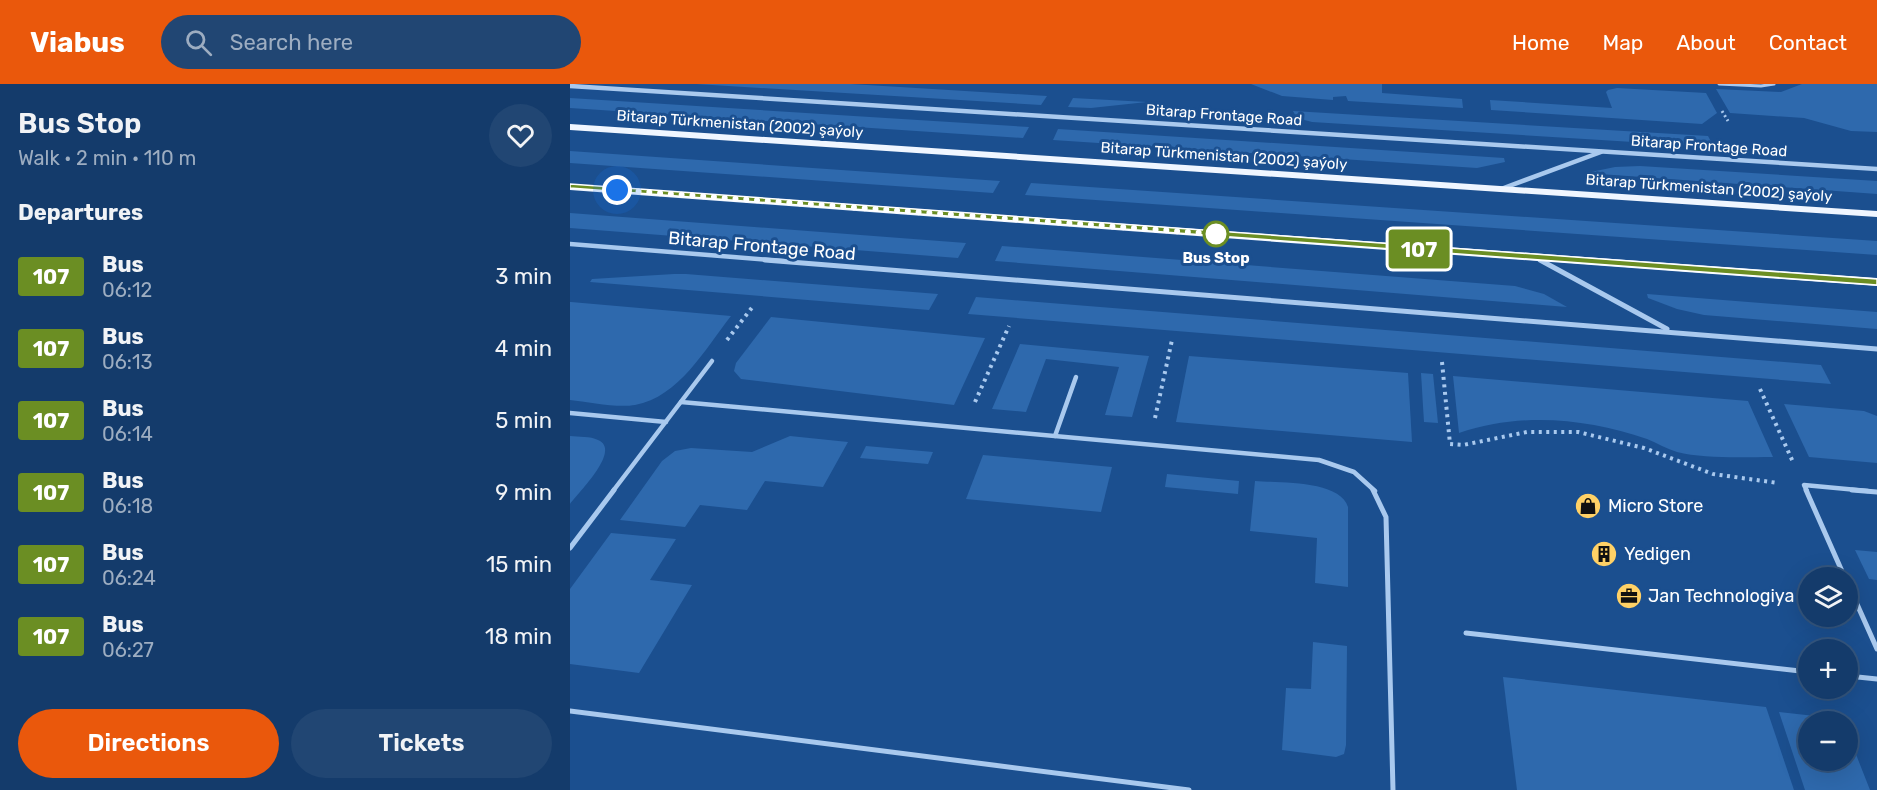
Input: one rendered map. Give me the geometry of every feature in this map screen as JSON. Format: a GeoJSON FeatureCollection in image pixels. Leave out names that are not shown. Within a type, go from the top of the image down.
{"type":"FeatureCollection","features":[{"type":"Feature","properties":{"kind":"main road","name":"Bitarap Türkmenistan (2002) şaýoly"},"geometry":{"type":"LineString","coordinates":[[570,127],[1877,214]]}},
{"type":"Feature","properties":{"kind":"main road"},"geometry":{"type":"LineString","coordinates":[[570,186],[1877,282]]}},
{"type":"Feature","properties":{"kind":"street","name":"Bitarap Frontage Road"},"geometry":{"type":"LineString","coordinates":[[570,86],[1877,169]]}},
{"type":"Feature","properties":{"kind":"street"},"geometry":{"type":"LineString","coordinates":[[1499,190],[1605,151]]}},
{"type":"Feature","properties":{"kind":"street","name":"Bitarap Frontage Road"},"geometry":{"type":"LineString","coordinates":[[570,244],[1877,349]]}},
{"type":"Feature","properties":{"kind":"street","name":"Bitarap Frontage Road"},"geometry":{"type":"LineString","coordinates":[[1536,257],[1670,331]]}},
{"type":"Feature","properties":{"kind":"lane"},"geometry":{"type":"LineString","coordinates":[[1719,84],[1761,86],[1774,84]]}},
{"type":"Feature","properties":{"kind":"lane"},"geometry":{"type":"LineString","coordinates":[[570,548],[712,361]]}},
{"type":"Feature","properties":{"kind":"lane"},"geometry":{"type":"LineString","coordinates":[[1055,436],[1076,377]]}},
{"type":"Feature","properties":{"kind":"lane"},"geometry":{"type":"LineString","coordinates":[[681,402],[1319,460],[1342,465],[1358,473],[1373,486],[1382,502],[1386,517],[1393,790]]}},
{"type":"Feature","properties":{"kind":"lane"},"geometry":{"type":"LineString","coordinates":[[570,413],[666,422]]}},
{"type":"Feature","properties":{"kind":"lane"},"geometry":{"type":"LineString","coordinates":[[1840,567],[1804,485],[1877,492]]}},
{"type":"Feature","properties":{"kind":"lane"},"geometry":{"type":"LineString","coordinates":[[1858,606],[1877,649]]}},
{"type":"Feature","properties":{"kind":"lane"},"geometry":{"type":"LineString","coordinates":[[1466,633],[1798,671]]}},
{"type":"Feature","properties":{"kind":"lane"},"geometry":{"type":"LineString","coordinates":[[1858,677],[1877,680]]}},
{"type":"Feature","properties":{"kind":"lane"},"geometry":{"type":"LineString","coordinates":[[570,711],[1189,790]]}},
{"type":"Feature","properties":{"kind":"path"},"geometry":{"type":"LineString","coordinates":[[712,361],[754,305]]}},
{"type":"Feature","properties":{"kind":"path"},"geometry":{"type":"LineString","coordinates":[[964,428],[1009,326]]}},
{"type":"Feature","properties":{"kind":"path"},"geometry":{"type":"LineString","coordinates":[[1149,444],[1172,340]]}},
{"type":"Feature","properties":{"kind":"path"},"geometry":{"type":"LineString","coordinates":[[1442,362],[1450,444],[1463,445],[1527,432],[1578,432],[1644,448],[1713,474],[1747,480],[1804,485],[1760,389]]}},
{"type":"Feature","properties":{"kind":"shaded area"},"geometry":{"type":"Polygon","coordinates":[[[696,84],[851,84],[1047,96],[1041,105],[696,84]]]}},
{"type":"Feature","properties":{"kind":"shaded area"},"geometry":{"type":"Polygon","coordinates":[[[1251,84],[1382,84],[1382,93],[1462,99],[1463,108],[1348,101],[1346,96],[1333,97],[1333,100],[1282,96],[1251,84]]]}},
{"type":"Feature","properties":{"kind":"shaded area"},"geometry":{"type":"Polygon","coordinates":[[[1802,84],[1877,84],[1877,132],[1851,131],[1804,118],[1730,113],[1716,89],[1781,92],[1802,84]]]}},
{"type":"Feature","properties":{"kind":"shaded area"},"geometry":{"type":"Polygon","coordinates":[[[1617,88],[1706,93],[1717,113],[1702,124],[1491,110],[1490,100],[1612,108],[1606,92],[1617,88]]]}},
{"type":"Feature","properties":{"kind":"shaded area"},"geometry":{"type":"Polygon","coordinates":[[[570,98],[1029,127],[1023,138],[570,108],[570,98]]]}},
{"type":"Feature","properties":{"kind":"shaded area"},"geometry":{"type":"Polygon","coordinates":[[[1073,98],[1147,102],[1091,108],[1068,107],[1073,98]]]}},
{"type":"Feature","properties":{"kind":"shaded area"},"geometry":{"type":"Polygon","coordinates":[[[1293,111],[1708,136],[1714,147],[1312,122],[1297,118],[1293,111]]]}},
{"type":"Feature","properties":{"kind":"shaded area"},"geometry":{"type":"Polygon","coordinates":[[[1058,129],[1504,158],[1505,162],[1477,168],[1053,140],[1058,129]]]}},
{"type":"Feature","properties":{"kind":"shaded area"},"geometry":{"type":"Polygon","coordinates":[[[570,151],[1000,181],[993,193],[570,163],[570,151]]]}},
{"type":"Feature","properties":{"kind":"shaded area"},"geometry":{"type":"Polygon","coordinates":[[[1640,166],[1877,181],[1877,194],[1586,173],[1615,167],[1640,166]]]}},
{"type":"Feature","properties":{"kind":"shaded area"},"geometry":{"type":"Polygon","coordinates":[[[1031,183],[1877,241],[1877,255],[1025,195],[1031,183]]]}},
{"type":"Feature","properties":{"kind":"shaded area"},"geometry":{"type":"Polygon","coordinates":[[[570,213],[966,243],[958,258],[570,228],[570,213]]]}},
{"type":"Feature","properties":{"kind":"shaded area"},"geometry":{"type":"Polygon","coordinates":[[[1002,246],[1515,286],[1544,294],[1567,307],[995,261],[1002,246]]]}},
{"type":"Feature","properties":{"kind":"shaded area"},"geometry":{"type":"Polygon","coordinates":[[[674,274],[938,294],[929,310],[590,282],[592,279],[674,274]]]}},
{"type":"Feature","properties":{"kind":"shaded area"},"geometry":{"type":"Polygon","coordinates":[[[1647,294],[1877,312],[1877,329],[1704,315],[1677,309],[1648,298],[1647,294]]]}},
{"type":"Feature","properties":{"kind":"shaded area"},"geometry":{"type":"Polygon","coordinates":[[[976,297],[1821,365],[1831,384],[968,314],[976,297]]]}},
{"type":"Feature","properties":{"kind":"shaded area"},"geometry":{"type":"Polygon","coordinates":[[[570,302],[731,316],[690,370],[665,392],[635,405],[611,405],[570,400],[570,302]]]}},
{"type":"Feature","properties":{"kind":"shaded area"},"geometry":{"type":"Polygon","coordinates":[[[771,317],[985,338],[954,405],[741,379],[734,371],[736,363],[771,317]]]}},
{"type":"Feature","properties":{"kind":"shaded area"},"geometry":{"type":"Polygon","coordinates":[[[1020,344],[1149,356],[1132,417],[1105,415],[1119,367],[1046,359],[1026,412],[992,409],[1020,344]]]}},
{"type":"Feature","properties":{"kind":"shaded area"},"geometry":{"type":"Polygon","coordinates":[[[1189,356],[1408,373],[1412,442],[1176,422],[1189,356]]]}},
{"type":"Feature","properties":{"kind":"shaded area"},"geometry":{"type":"Polygon","coordinates":[[[1421,373],[1433,374],[1438,423],[1424,422],[1421,373]]]}},
{"type":"Feature","properties":{"kind":"shaded area"},"geometry":{"type":"Polygon","coordinates":[[[1453,376],[1748,401],[1773,457],[1699,456],[1673,451],[1647,439],[1601,426],[1553,420],[1506,422],[1459,433],[1453,376]]]}},
{"type":"Feature","properties":{"kind":"shaded area"},"geometry":{"type":"Polygon","coordinates":[[[1784,404],[1864,411],[1877,416],[1877,463],[1809,457],[1784,404]]]}},
{"type":"Feature","properties":{"kind":"shaded area"},"geometry":{"type":"Polygon","coordinates":[[[570,436],[598,440],[604,445],[605,453],[596,471],[570,504],[570,436]]]}},
{"type":"Feature","properties":{"kind":"shaded area"},"geometry":{"type":"Polygon","coordinates":[[[790,436],[848,442],[823,487],[765,481],[747,510],[700,505],[685,527],[620,520],[662,461],[675,451],[691,448],[752,452],[790,436]]]}},
{"type":"Feature","properties":{"kind":"shaded area"},"geometry":{"type":"Polygon","coordinates":[[[866,446],[933,452],[928,464],[860,458],[866,446]]]}},
{"type":"Feature","properties":{"kind":"shaded area"},"geometry":{"type":"Polygon","coordinates":[[[983,455],[1112,467],[1101,512],[966,499],[983,455]]]}},
{"type":"Feature","properties":{"kind":"shaded area"},"geometry":{"type":"Polygon","coordinates":[[[1167,474],[1239,481],[1238,494],[1165,487],[1167,474]]]}},
{"type":"Feature","properties":{"kind":"shaded area"},"geometry":{"type":"Polygon","coordinates":[[[1255,481],[1321,487],[1343,498],[1348,507],[1348,587],[1315,583],[1317,538],[1250,531],[1255,481]]]}},
{"type":"Feature","properties":{"kind":"shaded area"},"geometry":{"type":"Polygon","coordinates":[[[611,533],[676,539],[650,580],[692,585],[639,673],[570,664],[570,589],[611,533]]]}},
{"type":"Feature","properties":{"kind":"shaded area"},"geometry":{"type":"Polygon","coordinates":[[[1855,550],[1877,552],[1877,580],[1869,579],[1855,550]]]}},
{"type":"Feature","properties":{"kind":"shaded area"},"geometry":{"type":"Polygon","coordinates":[[[1313,642],[1347,646],[1346,745],[1344,754],[1336,757],[1282,750],[1286,688],[1311,689],[1313,642]]]}},
{"type":"Feature","properties":{"kind":"shaded area"},"geometry":{"type":"Polygon","coordinates":[[[1503,677],[1766,707],[1794,790],[1517,790],[1503,677]]]}},
{"type":"Feature","properties":{"kind":"shaded area"},"geometry":{"type":"Polygon","coordinates":[[[1779,712],[1798,714],[1798,769],[1779,712]]]}},
{"type":"Feature","properties":{"kind":"shaded area"},"geometry":{"type":"Polygon","coordinates":[[[1858,759],[1870,790],[1805,790],[1799,771],[1858,771],[1858,759]]]}},
{"type":"Feature","properties":{"kind":"bus line","name":"107"},"geometry":{"type":"LineString","coordinates":[[570,186],[1877,282]]}},
{"type":"Feature","properties":{"kind":"place","name":"Bus Stop"},"geometry":{"type":"Point","coordinates":[1216,234]}},
{"type":"Feature","properties":{"kind":"place","name":"Micro Store"},"geometry":{"type":"Point","coordinates":[1588,506]}},
{"type":"Feature","properties":{"kind":"place","name":"Yedigen"},"geometry":{"type":"Point","coordinates":[1604,554]}},
{"type":"Feature","properties":{"kind":"place","name":"Jan Technologiya"},"geometry":{"type":"Point","coordinates":[1629,596]}},
{"type":"Feature","properties":{"kind":"route"},"geometry":{"type":"LineString","coordinates":[[617,190],[1216,234]]}}]}
